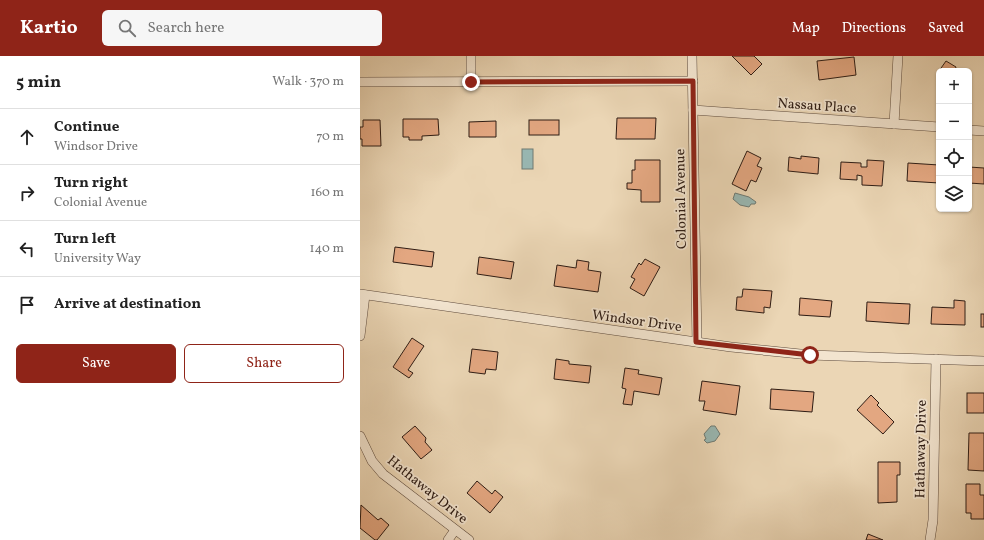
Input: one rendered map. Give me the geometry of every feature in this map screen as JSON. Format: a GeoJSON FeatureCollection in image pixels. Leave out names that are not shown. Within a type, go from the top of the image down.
{"type":"FeatureCollection","features":[{"type":"Feature","properties":{"kind":"street"},"geometry":{"type":"LineString","coordinates":[[471,56],[471,82]]}},
{"type":"Feature","properties":{"kind":"street","name":"Colonial Avenue"},"geometry":{"type":"LineString","coordinates":[[692,56],[696,342]]}},
{"type":"Feature","properties":{"kind":"street"},"geometry":{"type":"LineString","coordinates":[[894,124],[898,56]]}},
{"type":"Feature","properties":{"kind":"street"},"geometry":{"type":"LineString","coordinates":[[360,82],[693,81]]}},
{"type":"Feature","properties":{"kind":"street","name":"Nassau Place"},"geometry":{"type":"LineString","coordinates":[[693,110],[936,128]]}},
{"type":"Feature","properties":{"kind":"street"},"geometry":{"type":"LineString","coordinates":[[972,130],[984,131]]}},
{"type":"Feature","properties":{"kind":"street"},"geometry":{"type":"LineString","coordinates":[[360,336],[363,294]]}},
{"type":"Feature","properties":{"kind":"street","name":"Windsor Drive"},"geometry":{"type":"LineString","coordinates":[[363,294],[696,342],[810,355],[984,361]]}},
{"type":"Feature","properties":{"kind":"street","name":"Hathaway Drive"},"geometry":{"type":"LineString","coordinates":[[930,540],[933,520],[936,359]]}},
{"type":"Feature","properties":{"kind":"street","name":"Hathaway Drive"},"geometry":{"type":"LineString","coordinates":[[360,436],[372,461],[383,474],[469,540]]}},
{"type":"Feature","properties":{"kind":"street"},"geometry":{"type":"LineString","coordinates":[[448,540],[455,530]]}},
{"type":"Feature","properties":{"kind":"water"},"geometry":{"type":"Polygon","coordinates":[[[522,149],[533,149],[533,169],[522,169],[522,149]]]}},
{"type":"Feature","properties":{"kind":"water"},"geometry":{"type":"Polygon","coordinates":[[[735,193],[749,197],[756,202],[755,204],[751,204],[749,207],[740,205],[733,199],[735,193]]]}},
{"type":"Feature","properties":{"kind":"water"},"geometry":{"type":"Polygon","coordinates":[[[711,426],[715,426],[720,434],[715,441],[707,443],[704,440],[706,439],[704,434],[711,426]]]}},
{"type":"Feature","properties":{"kind":"building"},"geometry":{"type":"Polygon","coordinates":[[[732,56],[754,56],[762,64],[751,75],[732,56]]]}},
{"type":"Feature","properties":{"kind":"building"},"geometry":{"type":"Polygon","coordinates":[[[854,57],[856,75],[819,80],[817,61],[854,57]]]}},
{"type":"Feature","properties":{"kind":"building"},"geometry":{"type":"Polygon","coordinates":[[[946,61],[956,67],[956,68],[941,68],[946,61]]]}},
{"type":"Feature","properties":{"kind":"building"},"geometry":{"type":"Polygon","coordinates":[[[617,118],[656,118],[655,139],[616,139],[617,118]]]}},
{"type":"Feature","properties":{"kind":"building"},"geometry":{"type":"Polygon","coordinates":[[[403,119],[438,119],[439,135],[422,136],[422,140],[409,140],[409,137],[403,137],[403,119]]]}},
{"type":"Feature","properties":{"kind":"building"},"geometry":{"type":"Polygon","coordinates":[[[363,120],[380,120],[381,146],[362,146],[362,139],[360,139],[360,127],[363,127],[363,120]]]}},
{"type":"Feature","properties":{"kind":"building"},"geometry":{"type":"Polygon","coordinates":[[[529,120],[559,120],[559,135],[529,135],[529,120]]]}},
{"type":"Feature","properties":{"kind":"building"},"geometry":{"type":"Polygon","coordinates":[[[496,121],[496,137],[469,137],[469,122],[496,121]]]}},
{"type":"Feature","properties":{"kind":"building"},"geometry":{"type":"Polygon","coordinates":[[[747,151],[761,158],[757,166],[762,168],[756,182],[751,180],[746,191],[732,184],[747,151]]]}},
{"type":"Feature","properties":{"kind":"building"},"geometry":{"type":"Polygon","coordinates":[[[801,156],[819,158],[818,174],[788,171],[789,157],[801,159],[801,156]]]}},
{"type":"Feature","properties":{"kind":"building"},"geometry":{"type":"Polygon","coordinates":[[[635,160],[660,160],[660,202],[641,202],[641,190],[627,189],[627,183],[632,183],[632,170],[635,170],[635,160]]]}},
{"type":"Feature","properties":{"kind":"building"},"geometry":{"type":"Polygon","coordinates":[[[867,160],[884,161],[882,186],[862,185],[862,176],[857,175],[857,180],[840,179],[841,162],[861,163],[861,167],[867,167],[867,160]]]}},
{"type":"Feature","properties":{"kind":"building"},"geometry":{"type":"Polygon","coordinates":[[[908,163],[936,165],[936,183],[907,181],[908,163]]]}},
{"type":"Feature","properties":{"kind":"building"},"geometry":{"type":"Polygon","coordinates":[[[972,167],[984,168],[984,184],[972,183],[972,167]]]}},
{"type":"Feature","properties":{"kind":"building"},"geometry":{"type":"Polygon","coordinates":[[[395,247],[434,252],[432,267],[393,262],[395,247]]]}},
{"type":"Feature","properties":{"kind":"building"},"geometry":{"type":"Polygon","coordinates":[[[479,257],[514,262],[511,279],[477,274],[479,257]]]}},
{"type":"Feature","properties":{"kind":"building"},"geometry":{"type":"Polygon","coordinates":[[[645,259],[660,267],[644,296],[630,288],[635,279],[631,277],[639,263],[641,265],[645,259]]]}},
{"type":"Feature","properties":{"kind":"building"},"geometry":{"type":"Polygon","coordinates":[[[577,260],[589,262],[588,270],[601,272],[598,292],[554,286],[557,265],[576,268],[577,260]]]}},
{"type":"Feature","properties":{"kind":"building"},"geometry":{"type":"Polygon","coordinates":[[[743,289],[772,291],[770,308],[764,307],[764,313],[736,310],[737,297],[742,297],[743,289]]]}},
{"type":"Feature","properties":{"kind":"building"},"geometry":{"type":"Polygon","coordinates":[[[800,298],[832,301],[830,317],[799,315],[800,298]]]}},
{"type":"Feature","properties":{"kind":"building"},"geometry":{"type":"Polygon","coordinates":[[[954,300],[965,301],[965,325],[931,324],[932,307],[954,308],[954,300]]]}},
{"type":"Feature","properties":{"kind":"building"},"geometry":{"type":"Polygon","coordinates":[[[867,302],[910,304],[909,324],[866,321],[867,302]]]}},
{"type":"Feature","properties":{"kind":"building"},"geometry":{"type":"Polygon","coordinates":[[[981,314],[984,314],[984,327],[981,327],[981,314]]]}},
{"type":"Feature","properties":{"kind":"building"},"geometry":{"type":"Polygon","coordinates":[[[412,338],[424,346],[408,370],[413,373],[409,378],[393,367],[412,338]]]}},
{"type":"Feature","properties":{"kind":"building"},"geometry":{"type":"Polygon","coordinates":[[[472,349],[498,352],[496,370],[486,369],[485,374],[469,372],[472,349]]]}},
{"type":"Feature","properties":{"kind":"building"},"geometry":{"type":"Polygon","coordinates":[[[556,359],[569,361],[569,364],[591,366],[589,383],[554,379],[556,359]]]}},
{"type":"Feature","properties":{"kind":"building"},"geometry":{"type":"Polygon","coordinates":[[[625,368],[639,370],[638,374],[662,378],[659,395],[634,391],[632,405],[623,404],[626,389],[622,388],[625,368]]]}},
{"type":"Feature","properties":{"kind":"building"},"geometry":{"type":"Polygon","coordinates":[[[702,381],[740,386],[736,415],[703,410],[705,401],[699,401],[702,381]]]}},
{"type":"Feature","properties":{"kind":"building"},"geometry":{"type":"Polygon","coordinates":[[[771,389],[814,392],[812,412],[770,409],[771,389]]]}},
{"type":"Feature","properties":{"kind":"building"},"geometry":{"type":"Polygon","coordinates":[[[967,393],[984,393],[984,413],[967,413],[967,393]]]}},
{"type":"Feature","properties":{"kind":"building"},"geometry":{"type":"Polygon","coordinates":[[[871,395],[879,403],[877,405],[894,422],[883,434],[857,410],[871,395]]]}},
{"type":"Feature","properties":{"kind":"building"},"geometry":{"type":"Polygon","coordinates":[[[415,426],[426,438],[425,442],[432,450],[421,459],[402,437],[415,426]]]}},
{"type":"Feature","properties":{"kind":"building"},"geometry":{"type":"Polygon","coordinates":[[[969,433],[984,433],[984,471],[968,470],[969,433]]]}},
{"type":"Feature","properties":{"kind":"building"},"geometry":{"type":"Polygon","coordinates":[[[878,462],[900,462],[900,475],[897,475],[897,502],[878,503],[878,462]]]}},
{"type":"Feature","properties":{"kind":"building"},"geometry":{"type":"Polygon","coordinates":[[[477,481],[492,494],[495,490],[503,497],[490,513],[467,493],[477,481]]]}},
{"type":"Feature","properties":{"kind":"building"},"geometry":{"type":"Polygon","coordinates":[[[966,484],[980,484],[980,495],[984,495],[984,519],[971,519],[971,513],[966,513],[966,484]]]}},
{"type":"Feature","properties":{"kind":"building"},"geometry":{"type":"Polygon","coordinates":[[[361,505],[378,520],[381,518],[389,525],[377,540],[360,528],[361,505]]]}},
{"type":"Feature","properties":{"kind":"building"},"geometry":{"type":"Polygon","coordinates":[[[868,534],[883,540],[866,540],[868,534]]]}},
{"type":"Feature","properties":{"kind":"route"},"geometry":{"type":"LineString","coordinates":[[471,82],[693,81],[696,342],[810,355]]}}]}
